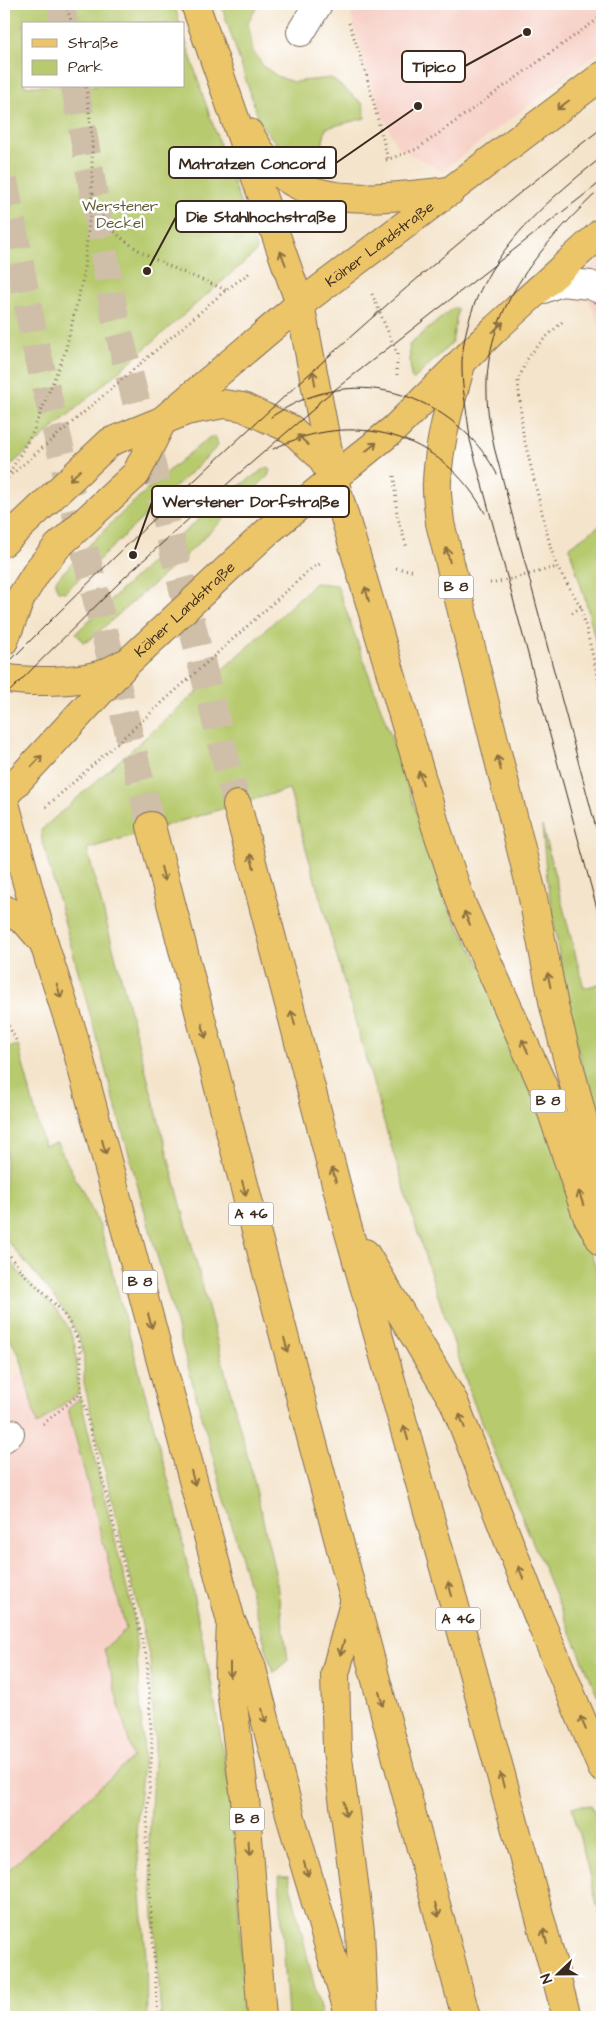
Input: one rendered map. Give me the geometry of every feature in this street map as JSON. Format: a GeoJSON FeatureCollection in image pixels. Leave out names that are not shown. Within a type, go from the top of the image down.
{"type":"FeatureCollection","features":[{"type":"Feature","properties":{"kind":"main road"},"geometry":{"type":"LineString","coordinates":[[195,4],[300,304],[333,477]]}},
{"type":"Feature","properties":{"kind":"main road","name":"Kölner Landstraße"},"geometry":{"type":"LineString","coordinates":[[4,641],[21,597],[38,570],[57,547],[136,474],[163,420],[300,304],[602,76]]}},
{"type":"Feature","properties":{"kind":"main road"},"geometry":{"type":"LineString","coordinates":[[229,103],[263,156],[278,173],[292,182],[316,192],[369,199],[451,191]]}},
{"type":"Feature","properties":{"kind":"main road","name":"Kölner Landstraße"},"geometry":{"type":"LineString","coordinates":[[4,796],[127,663],[268,532],[395,428],[462,361],[602,232]]}},
{"type":"Feature","properties":{"kind":"main road","name":"B 8"},"geometry":{"type":"LineString","coordinates":[[462,361],[446,415],[439,459],[437,483],[440,523],[532,893],[554,1006],[602,1194]]}},
{"type":"Feature","properties":{"kind":"main road","name":"Kölner Landstraße"},"geometry":{"type":"LineString","coordinates":[[4,542],[110,442],[186,411],[210,406],[224,404],[243,408],[291,429],[320,456],[333,477]]}},
{"type":"Feature","properties":{"kind":"main road","name":"B 8"},"geometry":{"type":"LineString","coordinates":[[333,477],[430,806],[462,905],[543,1086],[588,1216],[602,1242]]}},
{"type":"Feature","properties":{"kind":"main road","name":"Kölner Landstraße"},"geometry":{"type":"LineString","coordinates":[[4,678],[18,681],[79,678],[100,675],[127,663]]}},
{"type":"Feature","properties":{"kind":"main road","name":"B 8"},"geometry":{"type":"LineString","coordinates":[[4,800],[44,944],[72,1031],[231,1621],[229,1674],[245,1799],[262,2017]]}},
{"type":"Feature","properties":{"kind":"main road","name":"A 46"},"geometry":{"type":"LineString","coordinates":[[237,805],[346,1222],[454,1603],[567,2017]]}},
{"type":"Feature","properties":{"kind":"main road","name":"A 46"},"geometry":{"type":"LineString","coordinates":[[151,826],[254,1228],[466,2017]]}},
{"type":"Feature","properties":{"kind":"main road"},"geometry":{"type":"LineString","coordinates":[[4,909],[26,922],[44,944]]}},
{"type":"Feature","properties":{"kind":"main road","name":"A 46"},"geometry":{"type":"LineString","coordinates":[[346,1222],[454,1402],[538,1616],[602,1768]]}},
{"type":"Feature","properties":{"kind":"main road"},"geometry":{"type":"LineString","coordinates":[[355,1601],[335,1674],[337,1750],[360,1931],[364,2017]]}},
{"type":"Feature","properties":{"kind":"main road"},"geometry":{"type":"LineString","coordinates":[[231,1621],[251,1664],[292,1822],[350,2017]]}},
{"type":"Feature","properties":{"kind":"street"},"geometry":{"type":"LineString","coordinates":[[301,32],[318,4]]}},
{"type":"Feature","properties":{"kind":"street"},"geometry":{"type":"LineString","coordinates":[[538,291],[561,282],[590,285],[602,290]]}},
{"type":"Feature","properties":{"kind":"path"},"geometry":{"type":"LineString","coordinates":[[66,4],[71,22]]}},
{"type":"Feature","properties":{"kind":"path"},"geometry":{"type":"LineString","coordinates":[[349,23],[365,70],[388,159],[417,149],[602,16]]}},
{"type":"Feature","properties":{"kind":"path"},"geometry":{"type":"LineString","coordinates":[[4,481],[32,434],[65,352],[83,278],[92,193],[92,136],[86,88]]}},
{"type":"Feature","properties":{"kind":"path"},"geometry":{"type":"LineString","coordinates":[[92,193],[102,217],[125,241],[154,258],[226,290]]}},
{"type":"Feature","properties":{"kind":"path"},"geometry":{"type":"LineString","coordinates":[[4,481],[226,290],[254,269]]}},
{"type":"Feature","properties":{"kind":"path"},"geometry":{"type":"LineString","coordinates":[[602,290],[557,326],[538,345],[526,361],[518,381],[523,434],[544,522],[557,567],[581,607],[602,694]]}},
{"type":"Feature","properties":{"kind":"path"},"geometry":{"type":"LineString","coordinates":[[376,304],[398,353],[397,379]]}},
{"type":"Feature","properties":{"kind":"path"},"geometry":{"type":"LineString","coordinates":[[394,473],[397,515],[408,552]]}},
{"type":"Feature","properties":{"kind":"path"},"geometry":{"type":"LineString","coordinates":[[398,568],[413,571],[411,561]]}},
{"type":"Feature","properties":{"kind":"path"},"geometry":{"type":"LineString","coordinates":[[44,808],[312,568],[325,562]]}},
{"type":"Feature","properties":{"kind":"path"},"geometry":{"type":"LineString","coordinates":[[495,583],[557,567]]}},
{"type":"Feature","properties":{"kind":"path"},"geometry":{"type":"LineString","coordinates":[[572,613],[581,607]]}},
{"type":"Feature","properties":{"kind":"path"},"geometry":{"type":"LineString","coordinates":[[4,1017],[16,1040]]}},
{"type":"Feature","properties":{"kind":"path"},"geometry":{"type":"LineString","coordinates":[[4,1248],[22,1272],[60,1309],[78,1340],[81,1353],[81,1393],[147,1659],[152,1748],[146,1841],[158,2017]]}},
{"type":"Feature","properties":{"kind":"shaded area"},"geometry":{"type":"Polygon","coordinates":[[[348,4],[602,4],[602,49],[442,171],[397,147],[376,100],[348,4]]]}},
{"type":"Feature","properties":{"kind":"shaded area"},"geometry":{"type":"Polygon","coordinates":[[[602,257],[602,330],[579,277],[602,257]]]}},
{"type":"Feature","properties":{"kind":"shaded area"},"geometry":{"type":"Polygon","coordinates":[[[45,1353],[80,1397],[134,1618],[144,1755],[136,1831],[146,1957],[4,2017],[4,1388],[45,1353]]]}},
{"type":"Feature","properties":{"kind":"green space","name":"Werstener Deckel"},"geometry":{"type":"Polygon","coordinates":[[[4,4],[174,4],[179,22],[22,22],[22,88],[185,88],[185,38],[257,251],[4,471],[4,4]]]}},
{"type":"Feature","properties":{"kind":"green space"},"geometry":{"type":"Polygon","coordinates":[[[221,4],[259,4],[248,22],[253,51],[263,66],[277,76],[293,82],[331,78],[363,104],[365,118],[326,128],[316,173],[276,143],[260,123],[221,4]]]}},
{"type":"Feature","properties":{"kind":"green space"},"geometry":{"type":"Polygon","coordinates":[[[453,308],[458,309],[452,343],[413,380],[411,377],[409,345],[453,308]]]}},
{"type":"Feature","properties":{"kind":"green space"},"geometry":{"type":"Polygon","coordinates":[[[210,437],[216,438],[218,445],[214,450],[65,592],[58,591],[56,580],[93,542],[150,487],[210,437]]]}},
{"type":"Feature","properties":{"kind":"green space"},"geometry":{"type":"Polygon","coordinates":[[[268,467],[270,470],[268,476],[182,559],[88,641],[83,642],[76,633],[102,608],[183,533],[245,482],[268,467]]]}},
{"type":"Feature","properties":{"kind":"green space"},"geometry":{"type":"Polygon","coordinates":[[[602,524],[602,668],[586,602],[569,547],[602,524]]]}},
{"type":"Feature","properties":{"kind":"green space"},"geometry":{"type":"Polygon","coordinates":[[[315,583],[337,585],[450,911],[497,993],[581,1217],[602,1290],[602,1706],[473,1401],[428,1266],[386,1129],[289,789],[87,849],[254,1481],[276,1577],[288,1660],[273,1673],[42,841],[41,830],[242,652],[315,583]]]}},
{"type":"Feature","properties":{"kind":"green space"},"geometry":{"type":"Polygon","coordinates":[[[542,826],[584,988],[602,983],[602,1155],[566,998],[547,880],[542,826]]]}},
{"type":"Feature","properties":{"kind":"green space"},"geometry":{"type":"Polygon","coordinates":[[[18,1045],[44,1146],[57,1143],[100,1226],[175,1505],[211,1681],[233,1810],[245,2017],[161,2017],[149,1840],[155,1747],[150,1659],[84,1383],[84,1358],[81,1344],[76,1331],[58,1303],[4,1237],[9,1048],[18,1045]]]}},
{"type":"Feature","properties":{"kind":"green space"},"geometry":{"type":"Polygon","coordinates":[[[4,1252],[20,1274],[58,1311],[69,1328],[75,1346],[79,1392],[37,1425],[20,1356],[4,1330],[4,1252]]]}},
{"type":"Feature","properties":{"kind":"green space"},"geometry":{"type":"Polygon","coordinates":[[[80,1397],[134,1618],[144,1755],[136,1831],[146,1957],[147,2017],[4,2017],[4,1874],[133,1757],[104,1649],[126,1629],[68,1409],[80,1397]]]}},
{"type":"Feature","properties":{"kind":"green space"},"geometry":{"type":"Polygon","coordinates":[[[591,1805],[602,1833],[602,1924],[572,1807],[591,1805]]]}},
{"type":"Feature","properties":{"kind":"green space"},"geometry":{"type":"Polygon","coordinates":[[[279,1876],[288,1876],[322,2017],[288,2017],[279,1876]]]}},
{"type":"Feature","properties":{"kind":"tunnel"},"geometry":{"type":"LineString","coordinates":[[61,4],[64,22]]}},
{"type":"Feature","properties":{"kind":"tunnel"},"geometry":{"type":"LineString","coordinates":[[75,88],[115,317],[237,805]]}},
{"type":"Feature","properties":{"kind":"tunnel"},"geometry":{"type":"LineString","coordinates":[[4,180],[35,343],[151,826]]}},
{"type":"Feature","properties":{"kind":"tram line"},"geometry":{"type":"LineString","coordinates":[[4,667],[147,526],[294,387],[446,254],[602,128]]}},
{"type":"Feature","properties":{"kind":"tram line"},"geometry":{"type":"LineString","coordinates":[[602,157],[553,198],[530,221],[509,244],[491,270],[477,298],[467,328],[462,361],[470,440],[602,927]]}},
{"type":"Feature","properties":{"kind":"tram line"},"geometry":{"type":"LineString","coordinates":[[4,697],[126,576],[235,477],[316,407],[319,402],[602,181]]}},
{"type":"Feature","properties":{"kind":"tram line"},"geometry":{"type":"LineString","coordinates":[[594,195],[553,237],[518,284],[505,309],[495,335],[488,364],[487,394],[488,414],[494,447],[602,850]]}},
{"type":"Feature","properties":{"kind":"tram line"},"geometry":{"type":"LineString","coordinates":[[271,417],[304,399],[343,389],[369,389],[396,393],[420,402],[444,415],[464,431],[482,451],[497,474]]}},
{"type":"Feature","properties":{"kind":"tram line"},"geometry":{"type":"LineString","coordinates":[[273,449],[303,437],[334,431],[364,430],[392,436],[420,447],[445,463],[467,485],[485,513]]}},
{"type":"Feature","properties":{"kind":"place","name":"Tipico"},"geometry":{"type":"Point","coordinates":[527,32]}},
{"type":"Feature","properties":{"kind":"place","name":"Matratzen Concord"},"geometry":{"type":"Point","coordinates":[418,106]}},
{"type":"Feature","properties":{"kind":"place","name":"Die Stahlhochstraße"},"geometry":{"type":"Point","coordinates":[147,271]}},
{"type":"Feature","properties":{"kind":"place","name":"Werstener Dorfstraße"},"geometry":{"type":"Point","coordinates":[133,555]}}]}
